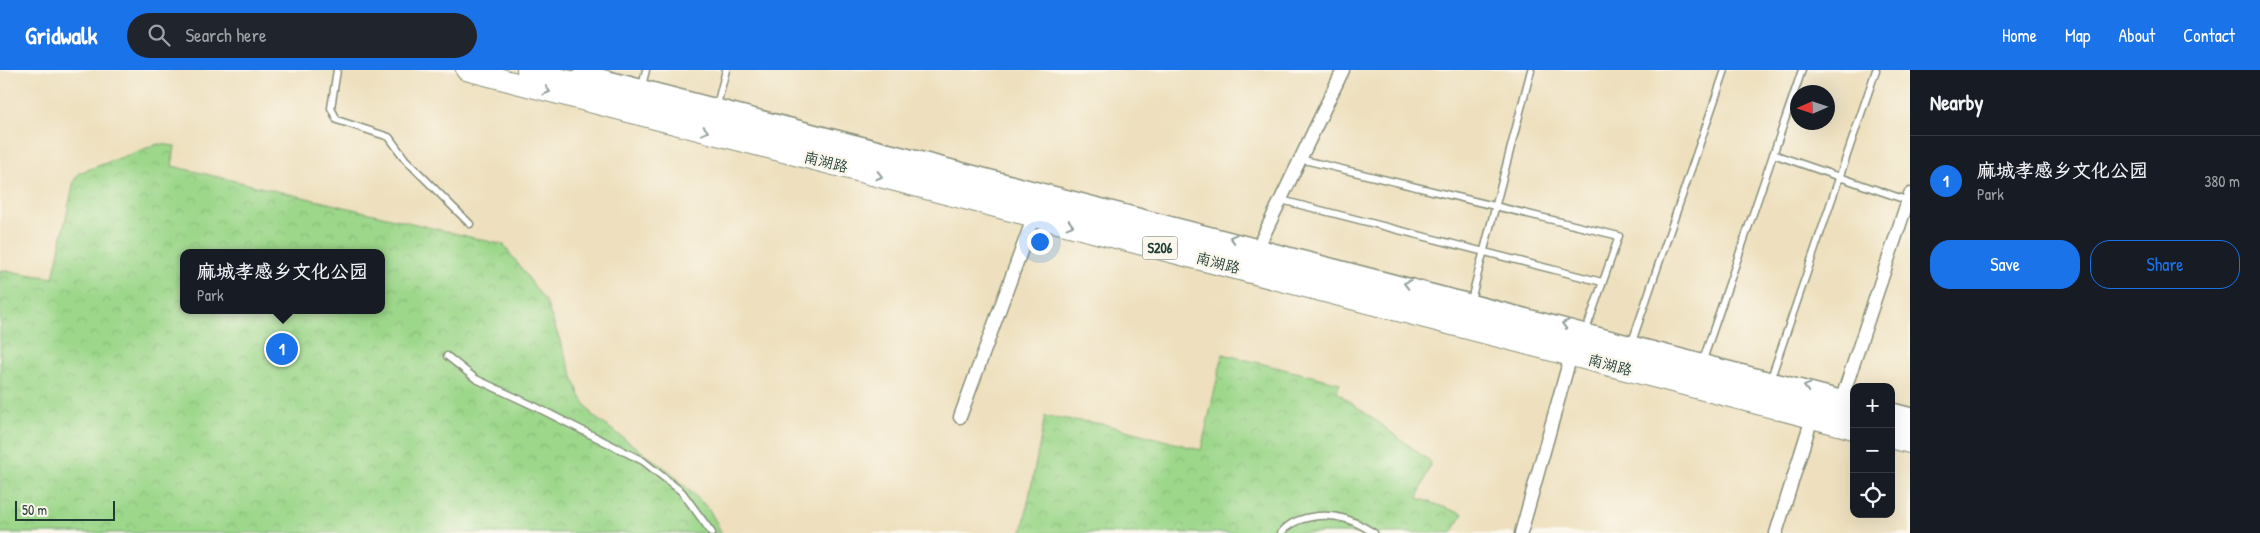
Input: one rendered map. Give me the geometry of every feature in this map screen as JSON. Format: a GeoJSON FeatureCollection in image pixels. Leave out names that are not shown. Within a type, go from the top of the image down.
{"type":"FeatureCollection","features":[{"type":"Feature","properties":{"kind":"main road","name":"南湖路"},"geometry":{"type":"LineString","coordinates":[[466,70],[1850,428]]}},
{"type":"Feature","properties":{"kind":"main road","name":"南湖路"},"geometry":{"type":"LineString","coordinates":[[527,70],[1847,405]]}},
{"type":"Feature","properties":{"kind":"main road"},"geometry":{"type":"LineString","coordinates":[[1895,424],[1910,428]]}},
{"type":"Feature","properties":{"kind":"main road"},"geometry":{"type":"LineString","coordinates":[[1895,439],[1910,443]]}},
{"type":"Feature","properties":{"kind":"street"},"geometry":{"type":"LineString","coordinates":[[580,70],[1703,360],[1771,378],[1847,405],[1909,199]]}},
{"type":"Feature","properties":{"kind":"street"},"geometry":{"type":"LineString","coordinates":[[1259,245],[1343,70]]}},
{"type":"Feature","properties":{"kind":"street"},"geometry":{"type":"LineString","coordinates":[[960,417],[1034,216]]}},
{"type":"Feature","properties":{"kind":"street"},"geometry":{"type":"LineString","coordinates":[[1521,533],[1571,355]]}},
{"type":"Feature","properties":{"kind":"street"},"geometry":{"type":"LineString","coordinates":[[1895,410],[1910,414]]}},
{"type":"Feature","properties":{"kind":"street"},"geometry":{"type":"LineString","coordinates":[[1776,533],[1812,418]]}},
{"type":"Feature","properties":{"kind":"lane"},"geometry":{"type":"LineString","coordinates":[[337,70],[331,108],[337,120],[389,137],[405,160],[470,224]]}},
{"type":"Feature","properties":{"kind":"lane"},"geometry":{"type":"LineString","coordinates":[[642,86],[646,70]]}},
{"type":"Feature","properties":{"kind":"lane"},"geometry":{"type":"LineString","coordinates":[[717,105],[726,70]]}},
{"type":"Feature","properties":{"kind":"lane"},"geometry":{"type":"LineString","coordinates":[[1471,300],[1531,70]]}},
{"type":"Feature","properties":{"kind":"lane"},"geometry":{"type":"LineString","coordinates":[[1632,342],[1725,70]]}},
{"type":"Feature","properties":{"kind":"lane"},"geometry":{"type":"LineString","coordinates":[[1703,360],[1802,70]]}},
{"type":"Feature","properties":{"kind":"lane"},"geometry":{"type":"LineString","coordinates":[[1771,378],[1876,70]]}},
{"type":"Feature","properties":{"kind":"lane"},"geometry":{"type":"LineString","coordinates":[[1773,154],[1909,199]]}},
{"type":"Feature","properties":{"kind":"lane"},"geometry":{"type":"LineString","coordinates":[[1300,159],[1619,236],[1586,330]]}},
{"type":"Feature","properties":{"kind":"lane"},"geometry":{"type":"LineString","coordinates":[[1281,200],[1602,282]]}},
{"type":"Feature","properties":{"kind":"lane"},"geometry":{"type":"LineString","coordinates":[[447,356],[476,379],[643,461],[682,492],[712,533]]}},
{"type":"Feature","properties":{"kind":"lane"},"geometry":{"type":"LineString","coordinates":[[1281,533],[1295,522],[1322,517],[1348,519],[1374,533]]}},
{"type":"Feature","properties":{"kind":"green space"},"geometry":{"type":"Polygon","coordinates":[[[158,144],[175,146],[172,166],[504,245],[546,302],[580,396],[593,416],[670,472],[709,509],[722,533],[0,533],[0,270],[53,278],[74,181],[79,173],[158,144]]]}},
{"type":"Feature","properties":{"kind":"green space"},"geometry":{"type":"Polygon","coordinates":[[[1223,354],[1340,383],[1337,392],[1431,462],[1418,498],[1463,514],[1452,533],[1022,533],[1045,416],[1103,424],[1201,450],[1223,354]]]}},
{"type":"Feature","properties":{"kind":"place","name":"麻城孝感乡文化公园"},"geometry":{"type":"Point","coordinates":[282,349]}}]}
